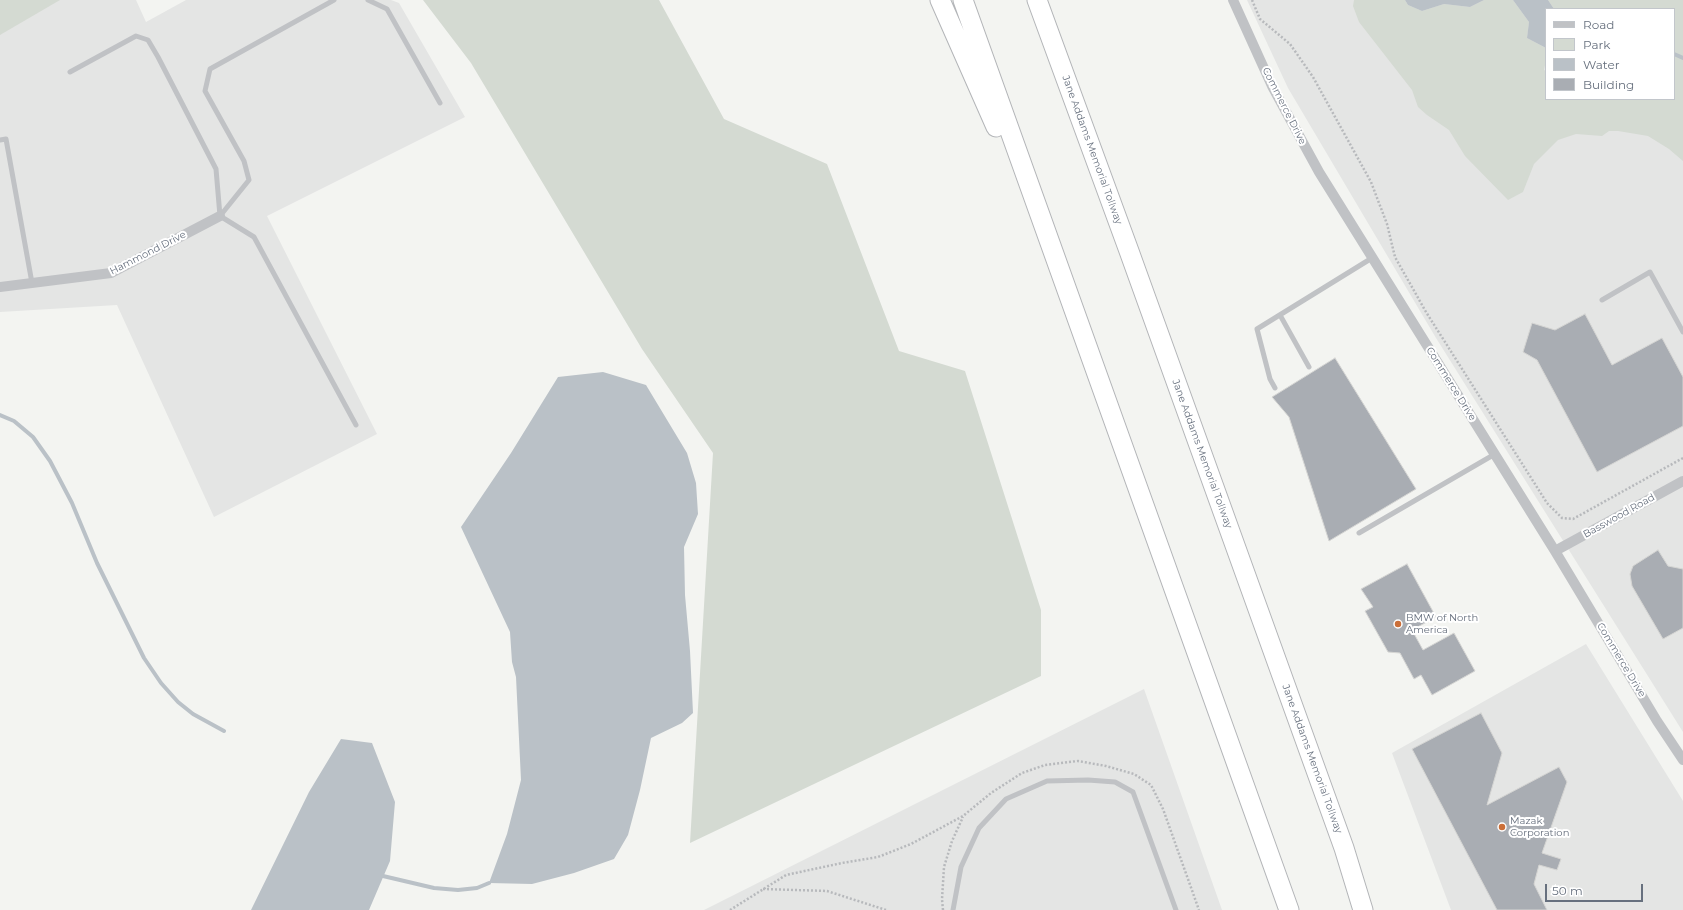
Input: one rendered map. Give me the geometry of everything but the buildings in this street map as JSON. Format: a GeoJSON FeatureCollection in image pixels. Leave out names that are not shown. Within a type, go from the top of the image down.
{"type":"FeatureCollection","features":[{"type":"Feature","properties":{"kind":"highway"},"geometry":{"type":"LineString","coordinates":[[940,0],[1062,277]]}},
{"type":"Feature","properties":{"kind":"highway"},"geometry":{"type":"LineString","coordinates":[[963,0],[1289,910]]}},
{"type":"Feature","properties":{"kind":"highway","name":"Jane Addams Memorial Tollway"},"geometry":{"type":"LineString","coordinates":[[1037,0],[1135,266],[1341,841],[1363,910]]}},
{"type":"Feature","properties":{"kind":"street","name":"Commerce Drive"},"geometry":{"type":"LineString","coordinates":[[1233,0],[1272,86],[1319,172],[1495,454],[1683,760]]}},
{"type":"Feature","properties":{"kind":"street","name":"Hammond Drive"},"geometry":{"type":"LineString","coordinates":[[0,287],[111,273],[220,216]]}},
{"type":"Feature","properties":{"kind":"street","name":"Basswood Road"},"geometry":{"type":"LineString","coordinates":[[1555,551],[1683,481]]}},
{"type":"Feature","properties":{"kind":"lane"},"geometry":{"type":"LineString","coordinates":[[220,216],[249,180],[244,161],[205,91],[210,69],[334,0]]}},
{"type":"Feature","properties":{"kind":"lane"},"geometry":{"type":"LineString","coordinates":[[368,0],[387,9],[440,102]]}},
{"type":"Feature","properties":{"kind":"lane"},"geometry":{"type":"LineString","coordinates":[[70,72],[136,36],[148,40],[216,169],[220,216]]}},
{"type":"Feature","properties":{"kind":"lane"},"geometry":{"type":"LineString","coordinates":[[0,140],[6,139],[32,283]]}},
{"type":"Feature","properties":{"kind":"lane"},"geometry":{"type":"LineString","coordinates":[[220,216],[254,237],[356,425]]}},
{"type":"Feature","properties":{"kind":"lane"},"geometry":{"type":"LineString","coordinates":[[1275,388],[1270,379],[1257,329],[1372,258]]}},
{"type":"Feature","properties":{"kind":"lane"},"geometry":{"type":"LineString","coordinates":[[1602,300],[1650,272],[1683,332]]}},
{"type":"Feature","properties":{"kind":"lane"},"geometry":{"type":"LineString","coordinates":[[1280,315],[1309,367]]}},
{"type":"Feature","properties":{"kind":"lane"},"geometry":{"type":"LineString","coordinates":[[1359,533],[1495,454]]}},
{"type":"Feature","properties":{"kind":"lane"},"geometry":{"type":"LineString","coordinates":[[953,910],[961,867],[980,828],[1006,799],[1047,781],[1088,780],[1115,782],[1133,792],[1176,910]]}},
{"type":"Feature","properties":{"kind":"path"},"geometry":{"type":"LineString","coordinates":[[1252,0],[1260,19],[1290,44],[1313,77],[1371,182],[1387,224],[1395,257],[1426,312],[1548,503],[1562,518],[1573,519],[1683,458]]}},
{"type":"Feature","properties":{"kind":"path"},"geometry":{"type":"LineString","coordinates":[[730,910],[786,875],[878,857],[911,844],[963,816],[991,793],[1022,773],[1045,765],[1078,761],[1106,766],[1134,774],[1151,785],[1163,809],[1199,910]]}},
{"type":"Feature","properties":{"kind":"path"},"geometry":{"type":"LineString","coordinates":[[943,910],[942,899],[944,867],[952,841],[963,816]]}},
{"type":"Feature","properties":{"kind":"path"},"geometry":{"type":"LineString","coordinates":[[762,889],[827,891],[886,910]]}},
{"type":"Feature","properties":{"kind":"shaded area"},"geometry":{"type":"Polygon","coordinates":[[[0,0],[136,0],[146,22],[186,0],[391,0],[399,3],[465,117],[267,216],[377,434],[214,517],[117,305],[0,312],[0,0]]]}},
{"type":"Feature","properties":{"kind":"shaded area"},"geometry":{"type":"Polygon","coordinates":[[[1247,0],[1683,0],[1683,732],[1436,338],[1288,88],[1247,0]]]}},
{"type":"Feature","properties":{"kind":"shaded area"},"geometry":{"type":"Polygon","coordinates":[[[1586,644],[1683,801],[1683,910],[1451,910],[1392,753],[1586,644]]]}},
{"type":"Feature","properties":{"kind":"shaded area"},"geometry":{"type":"Polygon","coordinates":[[[1144,689],[1222,910],[704,910],[1144,689]]]}},
{"type":"Feature","properties":{"kind":"green space"},"geometry":{"type":"Polygon","coordinates":[[[0,0],[60,0],[0,35],[0,0]]]}},
{"type":"Feature","properties":{"kind":"green space"},"geometry":{"type":"Polygon","coordinates":[[[423,0],[659,0],[724,119],[827,164],[899,351],[965,371],[1041,610],[1041,676],[690,843],[713,453],[642,349],[471,63],[423,0]]]}},
{"type":"Feature","properties":{"kind":"green space"},"geometry":{"type":"Polygon","coordinates":[[[1354,0],[1405,0],[1408,5],[1422,11],[1444,4],[1470,7],[1484,0],[1513,0],[1529,22],[1527,38],[1545,47],[1545,100],[1675,100],[1675,8],[1553,8],[1548,0],[1683,0],[1683,161],[1669,149],[1648,136],[1618,131],[1609,131],[1602,136],[1576,134],[1558,140],[1534,164],[1523,192],[1508,200],[1465,156],[1449,130],[1418,107],[1412,90],[1359,22],[1353,6],[1354,0]]]}},
{"type":"Feature","properties":{"kind":"water"},"geometry":{"type":"Polygon","coordinates":[[[1405,0],[1484,0],[1470,7],[1444,4],[1422,11],[1408,5],[1405,0]]]}},
{"type":"Feature","properties":{"kind":"water"},"geometry":{"type":"Polygon","coordinates":[[[1513,0],[1548,0],[1553,8],[1545,8],[1545,47],[1527,38],[1529,22],[1513,0]]]}},
{"type":"Feature","properties":{"kind":"water"},"geometry":{"type":"Polygon","coordinates":[[[603,372],[646,385],[687,453],[696,483],[698,514],[684,547],[685,595],[690,651],[693,713],[682,723],[651,738],[640,790],[628,835],[614,859],[574,873],[532,884],[489,883],[507,834],[521,780],[516,677],[512,662],[510,632],[461,527],[511,453],[558,377],[603,372]]]}},
{"type":"Feature","properties":{"kind":"water"},"geometry":{"type":"Polygon","coordinates":[[[341,739],[372,743],[395,802],[390,861],[369,910],[251,910],[309,792],[341,739]]]}},
{"type":"Feature","properties":{"kind":"waterway"},"geometry":{"type":"LineString","coordinates":[[1675,54],[1683,58]]}},
{"type":"Feature","properties":{"kind":"waterway"},"geometry":{"type":"LineString","coordinates":[[0,415],[14,421],[33,437],[50,461],[72,503],[97,563],[144,658],[161,683],[178,702],[193,714],[224,731]]}},
{"type":"Feature","properties":{"kind":"waterway"},"geometry":{"type":"LineString","coordinates":[[383,876],[434,888],[458,890],[477,888],[489,883]]}},
{"type":"Feature","properties":{"kind":"place","name":"BMW of North America"},"geometry":{"type":"Point","coordinates":[1398,624]}},
{"type":"Feature","properties":{"kind":"place","name":"Mazak Corporation"},"geometry":{"type":"Point","coordinates":[1502,827]}}]}
